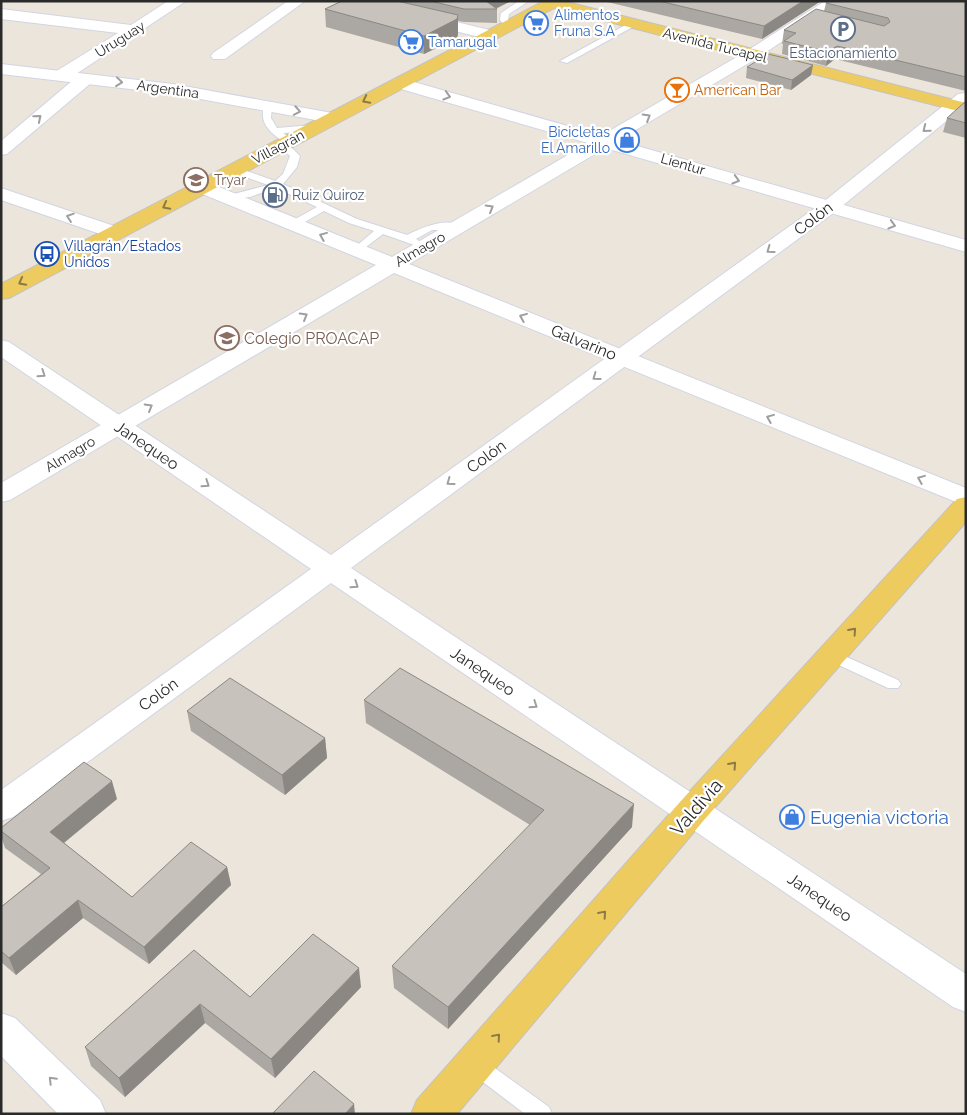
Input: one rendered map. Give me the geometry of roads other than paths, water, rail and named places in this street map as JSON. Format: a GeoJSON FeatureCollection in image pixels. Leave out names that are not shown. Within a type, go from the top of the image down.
{"type":"FeatureCollection","features":[{"type":"Feature","properties":{"kind":"main road","name":"Avenida Tucapel"},"geometry":{"type":"LineString","coordinates":[[574,1],[757,51]]}},
{"type":"Feature","properties":{"kind":"main road","name":"Villagrán"},"geometry":{"type":"LineString","coordinates":[[1,293],[236,170],[282,139],[313,128],[554,2]]}},
{"type":"Feature","properties":{"kind":"main road","name":"Avenida Tucapel"},"geometry":{"type":"LineString","coordinates":[[554,2],[634,24],[757,51],[963,101]]}},
{"type":"Feature","properties":{"kind":"main road","name":"Valdivia"},"geometry":{"type":"LineString","coordinates":[[431,1114],[692,811],[966,505]]}},
{"type":"Feature","properties":{"kind":"street","name":"Uruguay"},"geometry":{"type":"LineString","coordinates":[[61,76],[180,1]]}},
{"type":"Feature","properties":{"kind":"street"},"geometry":{"type":"LineString","coordinates":[[219,56],[298,1]]}},
{"type":"Feature","properties":{"kind":"street","name":"Almagro"},"geometry":{"type":"LineString","coordinates":[[1,494],[393,264],[416,243],[457,227],[816,18],[836,1]]}},
{"type":"Feature","properties":{"kind":"street"},"geometry":{"type":"LineString","coordinates":[[1,25],[14,16],[39,6]]}},
{"type":"Feature","properties":{"kind":"street"},"geometry":{"type":"LineString","coordinates":[[14,16],[134,30]]}},
{"type":"Feature","properties":{"kind":"street"},"geometry":{"type":"LineString","coordinates":[[409,16],[492,35]]}},
{"type":"Feature","properties":{"kind":"street"},"geometry":{"type":"LineString","coordinates":[[271,20],[293,25]]}},
{"type":"Feature","properties":{"kind":"street"},"geometry":{"type":"LineString","coordinates":[[58,37],[78,23]]}},
{"type":"Feature","properties":{"kind":"street"},"geometry":{"type":"LineString","coordinates":[[239,42],[262,46]]}},
{"type":"Feature","properties":{"kind":"street","name":"Argentina"},"geometry":{"type":"LineString","coordinates":[[1,69],[173,89],[332,118]]}},
{"type":"Feature","properties":{"kind":"street","name":"Uruguay"},"geometry":{"type":"LineString","coordinates":[[1,150],[85,79]]}},
{"type":"Feature","properties":{"kind":"street","name":"Lientur"},"geometry":{"type":"LineString","coordinates":[[400,83],[966,246]]}},
{"type":"Feature","properties":{"kind":"street","name":"Colón"},"geometry":{"type":"LineString","coordinates":[[1,808],[829,207],[963,101]]}},
{"type":"Feature","properties":{"kind":"street","name":"Galvarino"},"geometry":{"type":"LineString","coordinates":[[202,187],[966,498]]}},
{"type":"Feature","properties":{"kind":"street"},"geometry":{"type":"LineString","coordinates":[[1,194],[116,233]]}},
{"type":"Feature","properties":{"kind":"street","name":"Janequeo"},"geometry":{"type":"LineString","coordinates":[[1,347],[966,994]]}},
{"type":"Feature","properties":{"kind":"street"},"geometry":{"type":"LineString","coordinates":[[1,1030],[86,1114]]}},
{"type":"Feature","properties":{"kind":"lane"},"geometry":{"type":"LineString","coordinates":[[509,26],[504,20],[505,13],[525,1]]}},
{"type":"Feature","properties":{"kind":"lane"},"geometry":{"type":"LineString","coordinates":[[564,61],[634,24]]}},
{"type":"Feature","properties":{"kind":"lane"},"geometry":{"type":"LineString","coordinates":[[229,198],[253,194],[278,185],[294,168],[296,156],[267,120],[268,106]]}},
{"type":"Feature","properties":{"kind":"lane"},"geometry":{"type":"LineString","coordinates":[[236,170],[278,185],[353,221],[416,243]]}},
{"type":"Feature","properties":{"kind":"lane"},"geometry":{"type":"LineString","coordinates":[[294,224],[324,207]]}},
{"type":"Feature","properties":{"kind":"lane"},"geometry":{"type":"LineString","coordinates":[[358,250],[380,230]]}},
{"type":"Feature","properties":{"kind":"lane"},"geometry":{"type":"LineString","coordinates":[[832,655],[893,684]]}},
{"type":"Feature","properties":{"kind":"lane"},"geometry":{"type":"LineString","coordinates":[[474,1064],[542,1114]]}},
{"type":"Feature","properties":{"kind":"place","name":"Alimentos Fruna S.A"},"geometry":{"type":"Point","coordinates":[536,23]}},
{"type":"Feature","properties":{"kind":"place","name":"Estacionamiento"},"geometry":{"type":"Point","coordinates":[843,29]}},
{"type":"Feature","properties":{"kind":"place","name":"Tamarugal"},"geometry":{"type":"Point","coordinates":[411,42]}},
{"type":"Feature","properties":{"kind":"place","name":"American Bar"},"geometry":{"type":"Point","coordinates":[677,90]}},
{"type":"Feature","properties":{"kind":"place","name":"Bicicletas El Amarillo"},"geometry":{"type":"Point","coordinates":[627,140]}},
{"type":"Feature","properties":{"kind":"place","name":"Tryar"},"geometry":{"type":"Point","coordinates":[196,180]}},
{"type":"Feature","properties":{"kind":"place","name":"Ruiz Quiroz"},"geometry":{"type":"Point","coordinates":[275,195]}},
{"type":"Feature","properties":{"kind":"place","name":"Villagrán/Estados Unidos"},"geometry":{"type":"Point","coordinates":[47,254]}},
{"type":"Feature","properties":{"kind":"place","name":"Colegio PROACAP"},"geometry":{"type":"Point","coordinates":[227,338]}},
{"type":"Feature","properties":{"kind":"place","name":"Eugenia victoria"},"geometry":{"type":"Point","coordinates":[792,817]}}]}
